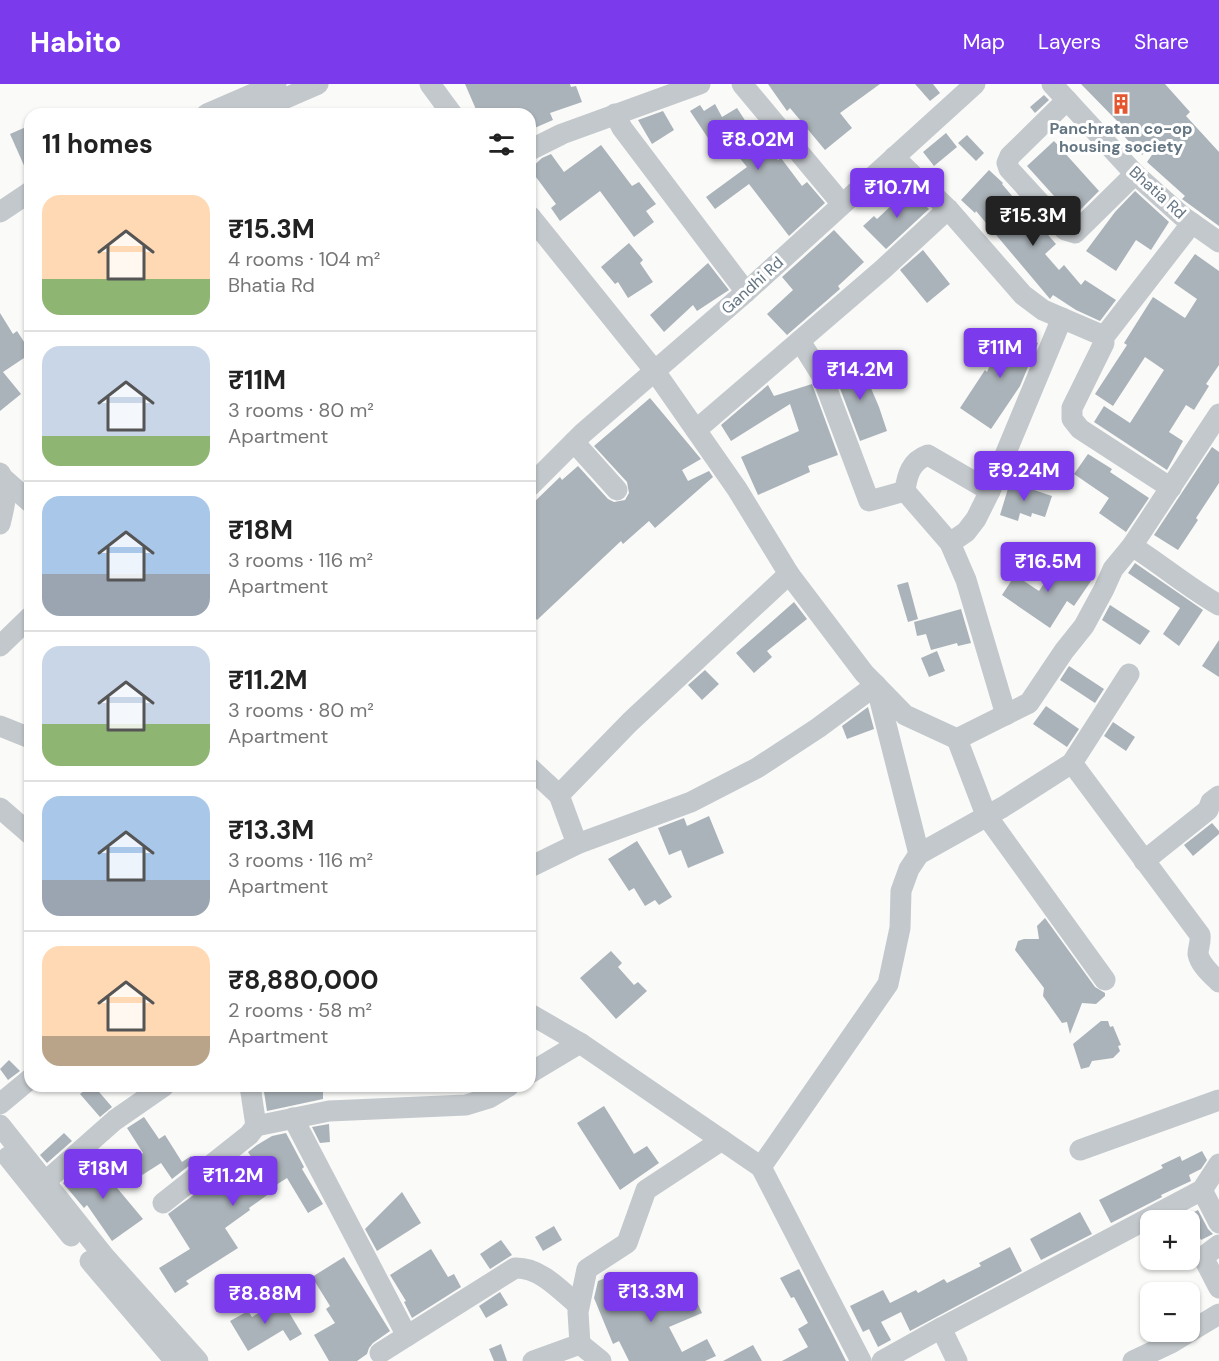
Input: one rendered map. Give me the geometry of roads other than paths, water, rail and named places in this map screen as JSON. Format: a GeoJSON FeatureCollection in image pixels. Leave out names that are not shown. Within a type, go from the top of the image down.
{"type":"FeatureCollection","features":[{"type":"Feature","properties":{"kind":"street"},"geometry":{"type":"LineString","coordinates":[[221,108],[276,84]]}},
{"type":"Feature","properties":{"kind":"street"},"geometry":{"type":"LineString","coordinates":[[263,108],[318,84]]}},
{"type":"Feature","properties":{"kind":"street"},"geometry":{"type":"LineString","coordinates":[[430,84],[448,108]]}},
{"type":"Feature","properties":{"kind":"street"},"geometry":{"type":"LineString","coordinates":[[536,147],[562,134],[700,84]]}},
{"type":"Feature","properties":{"kind":"street"},"geometry":{"type":"LineString","coordinates":[[742,84],[842,204]]}},
{"type":"Feature","properties":{"kind":"street","name":"Gandhi Rd"},"geometry":{"type":"LineString","coordinates":[[536,480],[574,442],[746,292],[975,84]]}},
{"type":"Feature","properties":{"kind":"street","name":"Bhatia Rd"},"geometry":{"type":"LineString","coordinates":[[1052,84],[1136,174],[1192,223],[1219,242]]}},
{"type":"Feature","properties":{"kind":"street"},"geometry":{"type":"LineString","coordinates":[[1067,100],[1010,156],[1007,163],[1009,169],[1065,230],[1075,233],[1136,174]]}},
{"type":"Feature","properties":{"kind":"street"},"geometry":{"type":"LineString","coordinates":[[615,114],[622,128],[746,292]]}},
{"type":"Feature","properties":{"kind":"street"},"geometry":{"type":"LineString","coordinates":[[894,157],[948,209],[1023,295],[1043,310],[1099,334],[1103,338],[1104,343],[1072,408],[1072,419],[1080,429],[1171,488]]}},
{"type":"Feature","properties":{"kind":"street"},"geometry":{"type":"LineString","coordinates":[[696,430],[882,270],[948,209]]}},
{"type":"Feature","properties":{"kind":"street"},"geometry":{"type":"LineString","coordinates":[[536,223],[654,370],[736,489],[789,574],[864,673],[905,715],[957,739],[986,815],[1105,980]]}},
{"type":"Feature","properties":{"kind":"street"},"geometry":{"type":"LineString","coordinates":[[1103,338],[1192,223]]}},
{"type":"Feature","properties":{"kind":"street"},"geometry":{"type":"LineString","coordinates":[[950,543],[966,532],[976,519],[990,491],[1062,318]]}},
{"type":"Feature","properties":{"kind":"street"},"geometry":{"type":"LineString","coordinates":[[800,341],[822,376],[869,501],[905,491]]}},
{"type":"Feature","properties":{"kind":"street"},"geometry":{"type":"LineString","coordinates":[[957,739],[1029,703],[1084,626],[1113,568],[1132,546],[1219,414]]}},
{"type":"Feature","properties":{"kind":"street"},"geometry":{"type":"LineString","coordinates":[[574,442],[617,490]]}},
{"type":"Feature","properties":{"kind":"street"},"geometry":{"type":"LineString","coordinates":[[905,491],[911,468],[921,457],[928,455],[990,491]]}},
{"type":"Feature","properties":{"kind":"street"},"geometry":{"type":"LineString","coordinates":[[2,476],[24,496]]}},
{"type":"Feature","properties":{"kind":"street"},"geometry":{"type":"LineString","coordinates":[[0,524],[5,503],[2,476]]}},
{"type":"Feature","properties":{"kind":"street"},"geometry":{"type":"LineString","coordinates":[[905,491],[950,543],[966,580],[1006,715]]}},
{"type":"Feature","properties":{"kind":"street"},"geometry":{"type":"LineString","coordinates":[[1132,546],[1219,605]]}},
{"type":"Feature","properties":{"kind":"street"},"geometry":{"type":"LineString","coordinates":[[559,795],[630,722],[789,574]]}},
{"type":"Feature","properties":{"kind":"street"},"geometry":{"type":"LineString","coordinates":[[0,646],[24,622]]}},
{"type":"Feature","properties":{"kind":"street"},"geometry":{"type":"LineString","coordinates":[[760,1167],[888,984],[900,928],[901,891],[909,869],[919,854],[1004,807],[1072,763],[1129,674]]}},
{"type":"Feature","properties":{"kind":"street"},"geometry":{"type":"LineString","coordinates":[[536,864],[577,844],[691,802],[757,768],[818,728],[876,685]]}},
{"type":"Feature","properties":{"kind":"street"},"geometry":{"type":"LineString","coordinates":[[876,685],[919,854]]}},
{"type":"Feature","properties":{"kind":"street"},"geometry":{"type":"LineString","coordinates":[[0,726],[24,736]]}},
{"type":"Feature","properties":{"kind":"street"},"geometry":{"type":"LineString","coordinates":[[1072,763],[1200,935],[1201,943],[1198,952],[1200,960],[1219,982]]}},
{"type":"Feature","properties":{"kind":"street"},"geometry":{"type":"LineString","coordinates":[[536,774],[559,795],[577,844]]}},
{"type":"Feature","properties":{"kind":"street"},"geometry":{"type":"LineString","coordinates":[[1144,861],[1208,810],[1211,802],[1219,796]]}},
{"type":"Feature","properties":{"kind":"street"},"geometry":{"type":"LineString","coordinates":[[0,808],[24,829]]}},
{"type":"Feature","properties":{"kind":"street"},"geometry":{"type":"LineString","coordinates":[[536,1017],[580,1043],[760,1167],[861,1361]]}},
{"type":"Feature","properties":{"kind":"street"},"geometry":{"type":"LineString","coordinates":[[536,1069],[580,1043]]}},
{"type":"Feature","properties":{"kind":"street"},"geometry":{"type":"LineString","coordinates":[[0,1104],[24,1084]]}},
{"type":"Feature","properties":{"kind":"street"},"geometry":{"type":"LineString","coordinates":[[46,1181],[150,1092]]}},
{"type":"Feature","properties":{"kind":"street"},"geometry":{"type":"LineString","coordinates":[[251,1092],[256,1126]]}},
{"type":"Feature","properties":{"kind":"street"},"geometry":{"type":"LineString","coordinates":[[164,1203],[249,1135],[256,1126],[329,1111],[466,1105],[489,1098],[499,1092]]}},
{"type":"Feature","properties":{"kind":"street"},"geometry":{"type":"LineString","coordinates":[[1080,1150],[1219,1100]]}},
{"type":"Feature","properties":{"kind":"street"},"geometry":{"type":"LineString","coordinates":[[293,1118],[407,1336]]}},
{"type":"Feature","properties":{"kind":"street"},"geometry":{"type":"LineString","coordinates":[[0,1125],[104,1256],[198,1361]]}},
{"type":"Feature","properties":{"kind":"street"},"geometry":{"type":"LineString","coordinates":[[601,1361],[580,1344],[579,1306],[587,1269],[627,1243],[646,1190],[722,1140]]}},
{"type":"Feature","properties":{"kind":"street"},"geometry":{"type":"LineString","coordinates":[[0,1146],[98,1271],[175,1361]]}},
{"type":"Feature","properties":{"kind":"street"},"geometry":{"type":"LineString","coordinates":[[882,1361],[1213,1177],[1219,1223]]}},
{"type":"Feature","properties":{"kind":"street"},"geometry":{"type":"LineString","coordinates":[[1219,1245],[1203,1257],[1219,1288]]}},
{"type":"Feature","properties":{"kind":"street"},"geometry":{"type":"LineString","coordinates":[[380,1353],[515,1268],[526,1267],[544,1276],[579,1306]]}},
{"type":"Feature","properties":{"kind":"street"},"geometry":{"type":"LineString","coordinates":[[1133,1361],[1171,1343],[1219,1314]]}},
{"type":"Feature","properties":{"kind":"street"},"geometry":{"type":"LineString","coordinates":[[941,1328],[957,1361]]}},
{"type":"Feature","properties":{"kind":"street"},"geometry":{"type":"LineString","coordinates":[[533,1361],[580,1344]]}},
{"type":"Feature","properties":{"kind":"place","name":"Panchratan co-op housing society"},"geometry":{"type":"Point","coordinates":[1121,104]}}]}
